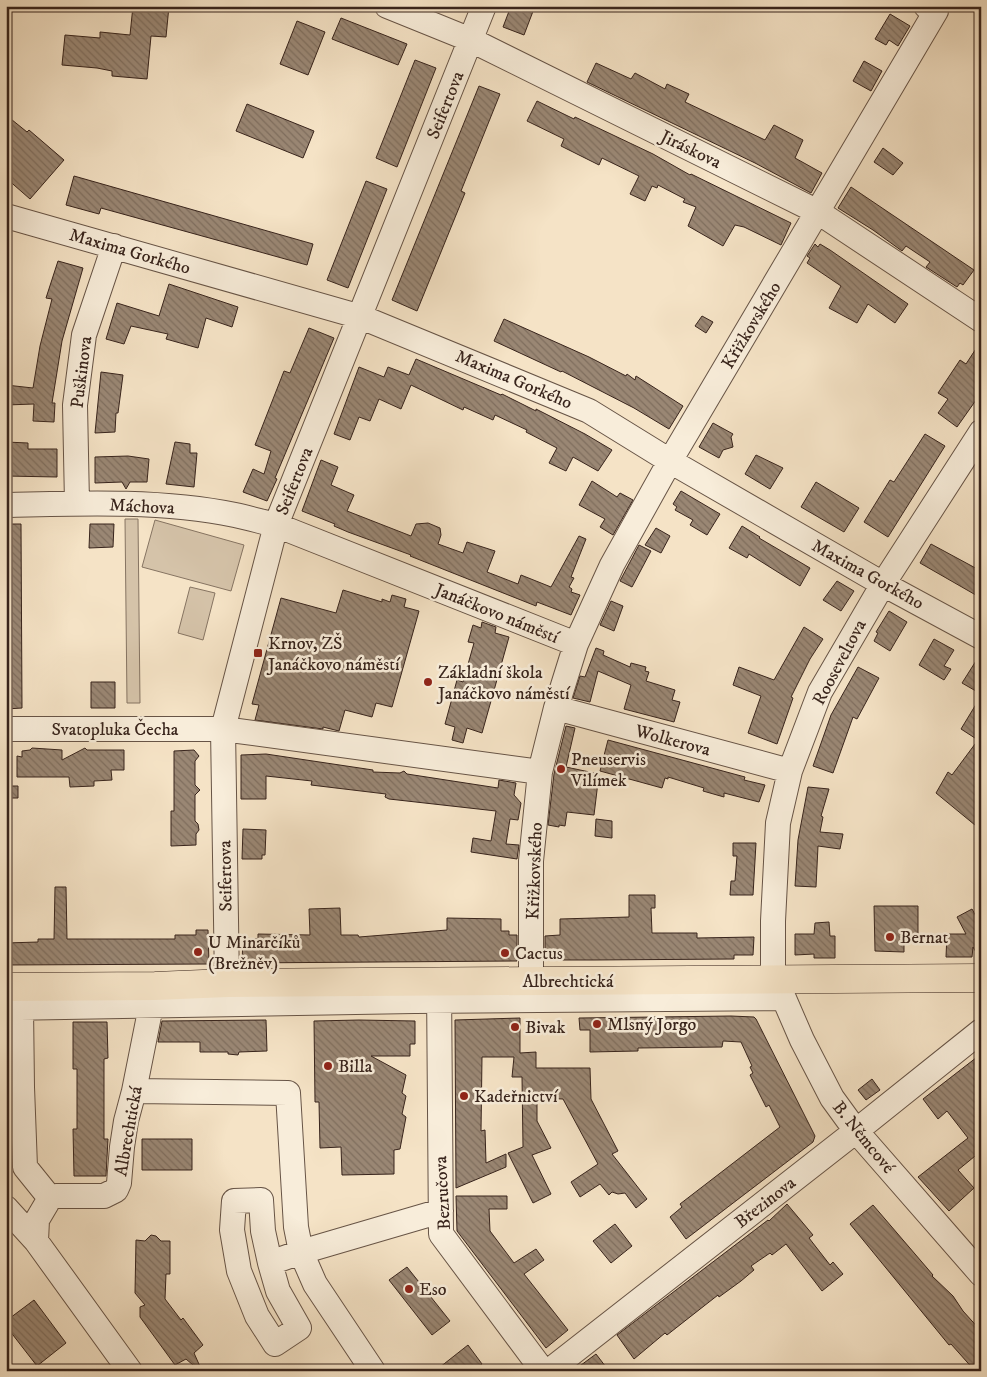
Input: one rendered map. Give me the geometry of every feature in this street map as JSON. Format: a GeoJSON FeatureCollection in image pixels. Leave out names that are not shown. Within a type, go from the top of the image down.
{"type":"FeatureCollection","features":[{"type":"Feature","properties":{"kind":"main road","name":"Albrechtická"},"geometry":{"type":"LineString","coordinates":[[11,1001],[153,995],[227,983],[439,992],[780,989],[981,978]]}},
{"type":"Feature","properties":{"kind":"street","name":"Jiráskova"},"geometry":{"type":"LineString","coordinates":[[387,6],[471,40],[818,212],[981,320]]}},
{"type":"Feature","properties":{"kind":"street","name":"Seifertova"},"geometry":{"type":"LineString","coordinates":[[227,983],[223,729],[276,525],[361,317],[484,6]]}},
{"type":"Feature","properties":{"kind":"street","name":"Křižkovského"},"geometry":{"type":"LineString","coordinates":[[576,644],[612,565],[670,461],[818,212],[931,9]]}},
{"type":"Feature","properties":{"kind":"street","name":"Maxima Gorkého"},"geometry":{"type":"LineString","coordinates":[[6,216],[361,317],[589,411],[670,461],[883,584],[981,637]]}},
{"type":"Feature","properties":{"kind":"street","name":"Puškinova"},"geometry":{"type":"LineString","coordinates":[[77,503],[75,405],[84,335],[114,246]]}},
{"type":"Feature","properties":{"kind":"street","name":"Rooseveltova"},"geometry":{"type":"LineString","coordinates":[[780,989],[772,967],[773,921],[778,823],[790,771],[820,692],[883,584],[981,432]]}},
{"type":"Feature","properties":{"kind":"street","name":"Máchova"},"geometry":{"type":"LineString","coordinates":[[6,505],[77,503],[165,506],[234,515],[276,525]]}},
{"type":"Feature","properties":{"kind":"street","name":"Janáčkovo náměstí"},"geometry":{"type":"LineString","coordinates":[[276,525],[576,644],[556,708],[540,772]]}},
{"type":"Feature","properties":{"kind":"street","name":"Wolkerova"},"geometry":{"type":"LineString","coordinates":[[556,708],[790,771]]}},
{"type":"Feature","properties":{"kind":"street","name":"Svatopluka Čecha"},"geometry":{"type":"LineString","coordinates":[[6,729],[223,729]]}},
{"type":"Feature","properties":{"kind":"street"},"geometry":{"type":"LineString","coordinates":[[223,729],[540,772]]}},
{"type":"Feature","properties":{"kind":"street","name":"Křižkovského"},"geometry":{"type":"LineString","coordinates":[[531,991],[531,861],[540,772]]}},
{"type":"Feature","properties":{"kind":"street","name":"B. Němcové"},"geometry":{"type":"LineString","coordinates":[[780,989],[802,1040],[832,1098],[856,1131],[981,1274]]}},
{"type":"Feature","properties":{"kind":"street","name":"Albrechtická"},"geometry":{"type":"LineString","coordinates":[[11,1001],[15,1154],[50,1198],[56,1196],[104,1196],[116,1190],[119,1183],[126,1120],[153,995],[439,992]]}},
{"type":"Feature","properties":{"kind":"street","name":"Bezručova"},"geometry":{"type":"LineString","coordinates":[[439,992],[441,1234],[543,1371]]}},
{"type":"Feature","properties":{"kind":"street","name":"Březinova"},"geometry":{"type":"LineString","coordinates":[[549,1371],[981,1031]]}},
{"type":"Feature","properties":{"kind":"street"},"geometry":{"type":"LineString","coordinates":[[134,1090],[288,1093],[296,1227],[301,1252],[316,1284],[374,1371]]}},
{"type":"Feature","properties":{"kind":"street"},"geometry":{"type":"LineString","coordinates":[[36,1241],[37,1220],[50,1198]]}},
{"type":"Feature","properties":{"kind":"street"},"geometry":{"type":"LineString","coordinates":[[261,1200],[263,1230],[270,1263],[278,1291],[299,1328],[275,1344],[257,1316],[239,1271],[232,1230],[234,1201],[261,1200]]}},
{"type":"Feature","properties":{"kind":"street"},"geometry":{"type":"LineString","coordinates":[[6,1208],[36,1241],[130,1371]]}},
{"type":"Feature","properties":{"kind":"street"},"geometry":{"type":"LineString","coordinates":[[270,1263],[301,1252],[441,1211]]}},
{"type":"Feature","properties":{"kind":"shaded area"},"geometry":{"type":"Polygon","coordinates":[[[125,519],[138,519],[140,703],[127,703],[125,519]]]}},
{"type":"Feature","properties":{"kind":"shaded area"},"geometry":{"type":"Polygon","coordinates":[[[155,520],[244,545],[231,591],[142,567],[155,520]]]}},
{"type":"Feature","properties":{"kind":"shaded area"},"geometry":{"type":"Polygon","coordinates":[[[190,587],[215,593],[203,640],[178,633],[190,587]]]}},
{"type":"Feature","properties":{"kind":"building"},"geometry":{"type":"Polygon","coordinates":[[[133,6],[169,6],[166,37],[151,36],[147,79],[112,76],[112,71],[97,68],[62,65],[65,35],[100,38],[100,32],[130,35],[133,6]]]}},
{"type":"Feature","properties":{"kind":"building"},"geometry":{"type":"Polygon","coordinates":[[[511,6],[535,6],[524,35],[503,27],[511,6]]]}},
{"type":"Feature","properties":{"kind":"building"},"geometry":{"type":"Polygon","coordinates":[[[890,14],[910,26],[898,46],[889,40],[886,45],[875,39],[890,14]]]}},
{"type":"Feature","properties":{"kind":"building"},"geometry":{"type":"Polygon","coordinates":[[[341,18],[407,44],[398,65],[332,39],[341,18]]]}},
{"type":"Feature","properties":{"kind":"building"},"geometry":{"type":"Polygon","coordinates":[[[297,21],[325,32],[308,75],[280,64],[297,21]]]}},
{"type":"Feature","properties":{"kind":"building"},"geometry":{"type":"Polygon","coordinates":[[[415,60],[436,68],[397,167],[376,158],[415,60]]]}},
{"type":"Feature","properties":{"kind":"building"},"geometry":{"type":"Polygon","coordinates":[[[864,61],[882,71],[871,91],[853,81],[864,61]]]}},
{"type":"Feature","properties":{"kind":"building"},"geometry":{"type":"Polygon","coordinates":[[[596,63],[631,79],[635,73],[665,89],[667,84],[689,94],[685,102],[765,140],[774,125],[803,140],[795,158],[822,173],[811,193],[755,163],[587,82],[596,63]]]}},
{"type":"Feature","properties":{"kind":"building"},"geometry":{"type":"Polygon","coordinates":[[[479,86],[500,94],[461,191],[465,193],[417,311],[392,300],[479,86]]]}},
{"type":"Feature","properties":{"kind":"building"},"geometry":{"type":"Polygon","coordinates":[[[537,101],[653,154],[690,175],[791,223],[781,245],[744,227],[735,225],[723,246],[688,226],[696,207],[683,202],[685,199],[658,185],[657,188],[652,186],[645,201],[630,194],[639,176],[602,158],[599,165],[561,146],[564,139],[527,121],[537,101]]]}},
{"type":"Feature","properties":{"kind":"building"},"geometry":{"type":"Polygon","coordinates":[[[247,104],[314,131],[303,158],[236,131],[247,104]]]}},
{"type":"Feature","properties":{"kind":"building"},"geometry":{"type":"Polygon","coordinates":[[[6,115],[27,132],[29,130],[64,160],[30,199],[6,178],[6,115]]]}},
{"type":"Feature","properties":{"kind":"building"},"geometry":{"type":"Polygon","coordinates":[[[883,148],[903,163],[893,175],[874,162],[883,148]]]}},
{"type":"Feature","properties":{"kind":"building"},"geometry":{"type":"Polygon","coordinates":[[[74,176],[313,244],[307,265],[101,208],[99,214],[66,205],[74,176]]]}},
{"type":"Feature","properties":{"kind":"building"},"geometry":{"type":"Polygon","coordinates":[[[366,181],[387,189],[348,288],[327,280],[366,181]]]}},
{"type":"Feature","properties":{"kind":"building"},"geometry":{"type":"Polygon","coordinates":[[[851,187],[974,270],[963,285],[960,283],[957,287],[926,267],[930,262],[906,246],[902,251],[838,208],[851,187]]]}},
{"type":"Feature","properties":{"kind":"building"},"geometry":{"type":"Polygon","coordinates":[[[815,244],[818,247],[820,244],[830,250],[908,304],[895,323],[868,304],[857,323],[829,308],[841,286],[807,263],[810,258],[807,256],[815,244]]]}},
{"type":"Feature","properties":{"kind":"building"},"geometry":{"type":"Polygon","coordinates":[[[58,261],[83,268],[62,341],[52,403],[55,403],[54,422],[33,421],[34,404],[6,405],[6,385],[33,388],[40,346],[52,299],[46,298],[58,261]]]}},
{"type":"Feature","properties":{"kind":"building"},"geometry":{"type":"Polygon","coordinates":[[[169,284],[238,307],[232,327],[206,318],[198,348],[166,339],[168,334],[131,326],[124,344],[106,339],[117,303],[159,316],[169,284]]]}},
{"type":"Feature","properties":{"kind":"building"},"geometry":{"type":"Polygon","coordinates":[[[702,316],[713,322],[706,333],[695,326],[702,316]]]}},
{"type":"Feature","properties":{"kind":"building"},"geometry":{"type":"Polygon","coordinates":[[[504,319],[589,357],[626,376],[627,374],[635,380],[636,376],[683,406],[669,429],[634,408],[562,371],[494,341],[504,319]]]}},
{"type":"Feature","properties":{"kind":"building"},"geometry":{"type":"Polygon","coordinates":[[[309,328],[334,338],[267,501],[243,492],[253,469],[264,474],[271,451],[255,445],[284,371],[290,373],[309,328]]]}},
{"type":"Feature","properties":{"kind":"building"},"geometry":{"type":"Polygon","coordinates":[[[981,341],[981,393],[957,427],[938,413],[948,399],[938,393],[960,360],[966,364],[981,341]]]}},
{"type":"Feature","properties":{"kind":"building"},"geometry":{"type":"Polygon","coordinates":[[[416,359],[502,394],[536,411],[536,409],[612,450],[598,471],[573,457],[566,471],[549,463],[557,448],[526,432],[527,430],[495,415],[493,420],[464,407],[463,410],[411,385],[401,409],[379,399],[370,421],[359,417],[350,440],[334,434],[359,367],[384,377],[388,367],[409,375],[416,359]]]}},
{"type":"Feature","properties":{"kind":"building"},"geometry":{"type":"Polygon","coordinates":[[[101,372],[123,375],[118,413],[116,413],[115,432],[95,433],[101,372]]]}},
{"type":"Feature","properties":{"kind":"building"},"geometry":{"type":"Polygon","coordinates":[[[713,423],[733,434],[731,437],[733,447],[723,450],[719,458],[699,447],[713,423]]]}},
{"type":"Feature","properties":{"kind":"building"},"geometry":{"type":"Polygon","coordinates":[[[925,434],[945,446],[888,537],[864,522],[890,480],[894,482],[925,434]]]}},
{"type":"Feature","properties":{"kind":"building"},"geometry":{"type":"Polygon","coordinates":[[[6,442],[28,443],[28,449],[57,449],[57,477],[6,476],[6,442]]]}},
{"type":"Feature","properties":{"kind":"building"},"geometry":{"type":"Polygon","coordinates":[[[175,442],[190,444],[190,453],[197,453],[194,487],[166,484],[175,442]]]}},
{"type":"Feature","properties":{"kind":"building"},"geometry":{"type":"Polygon","coordinates":[[[756,455],[783,468],[770,489],[745,474],[756,455]]]}},
{"type":"Feature","properties":{"kind":"building"},"geometry":{"type":"Polygon","coordinates":[[[128,456],[149,459],[147,482],[130,482],[126,489],[122,482],[95,483],[95,457],[128,456]]]}},
{"type":"Feature","properties":{"kind":"building"},"geometry":{"type":"Polygon","coordinates":[[[321,460],[338,467],[331,485],[354,495],[347,511],[411,536],[416,524],[428,523],[440,528],[441,535],[438,544],[463,553],[467,542],[495,551],[487,572],[518,584],[521,575],[551,587],[579,536],[586,539],[571,577],[574,578],[569,587],[572,589],[571,592],[580,595],[571,615],[537,602],[536,606],[411,555],[348,532],[334,526],[335,524],[302,511],[321,460]]]}},
{"type":"Feature","properties":{"kind":"building"},"geometry":{"type":"Polygon","coordinates":[[[592,481],[617,497],[620,493],[633,500],[613,535],[600,527],[605,519],[579,505],[592,481]]]}},
{"type":"Feature","properties":{"kind":"building"},"geometry":{"type":"Polygon","coordinates":[[[816,482],[859,508],[844,532],[801,507],[816,482]]]}},
{"type":"Feature","properties":{"kind":"building"},"geometry":{"type":"Polygon","coordinates":[[[681,491],[720,514],[707,535],[690,525],[693,520],[675,510],[677,507],[673,504],[681,491]]]}},
{"type":"Feature","properties":{"kind":"building"},"geometry":{"type":"Polygon","coordinates":[[[6,524],[21,524],[22,708],[6,709],[6,524]]]}},
{"type":"Feature","properties":{"kind":"building"},"geometry":{"type":"Polygon","coordinates":[[[90,524],[114,524],[113,547],[89,548],[90,524]]]}},
{"type":"Feature","properties":{"kind":"building"},"geometry":{"type":"Polygon","coordinates":[[[742,526],[810,568],[800,586],[749,554],[747,558],[729,548],[742,526]]]}},
{"type":"Feature","properties":{"kind":"building"},"geometry":{"type":"Polygon","coordinates":[[[656,528],[670,536],[661,553],[645,545],[656,528]]]}},
{"type":"Feature","properties":{"kind":"building"},"geometry":{"type":"Polygon","coordinates":[[[931,544],[981,571],[981,598],[920,563],[931,544]]]}},
{"type":"Feature","properties":{"kind":"building"},"geometry":{"type":"Polygon","coordinates":[[[639,545],[651,551],[632,587],[620,581],[639,545]]]}},
{"type":"Feature","properties":{"kind":"building"},"geometry":{"type":"Polygon","coordinates":[[[837,581],[854,591],[841,611],[823,600],[837,581]]]}},
{"type":"Feature","properties":{"kind":"building"},"geometry":{"type":"Polygon","coordinates":[[[343,590],[382,602],[382,599],[390,602],[392,595],[406,599],[404,607],[419,611],[392,707],[376,703],[372,717],[345,710],[339,731],[323,727],[323,729],[255,720],[259,705],[252,704],[281,598],[336,613],[343,590]]]}},
{"type":"Feature","properties":{"kind":"building"},"geometry":{"type":"Polygon","coordinates":[[[611,601],[623,606],[614,631],[600,625],[611,601]]]}},
{"type":"Feature","properties":{"kind":"building"},"geometry":{"type":"Polygon","coordinates":[[[889,611],[907,622],[890,651],[874,641],[878,633],[876,632],[889,611]]]}},
{"type":"Feature","properties":{"kind":"building"},"geometry":{"type":"Polygon","coordinates":[[[482,622],[496,627],[495,633],[509,637],[482,733],[467,728],[463,743],[452,740],[455,727],[445,724],[457,680],[463,682],[474,643],[468,642],[473,625],[481,628],[482,622]]]}},
{"type":"Feature","properties":{"kind":"building"},"geometry":{"type":"Polygon","coordinates":[[[804,627],[823,639],[810,659],[791,697],[793,698],[777,744],[748,733],[761,696],[733,685],[739,667],[774,680],[804,627]]]}},
{"type":"Feature","properties":{"kind":"building"},"geometry":{"type":"Polygon","coordinates":[[[934,639],[954,650],[944,666],[951,669],[944,680],[919,665],[934,639]]]}},
{"type":"Feature","properties":{"kind":"building"},"geometry":{"type":"Polygon","coordinates":[[[596,648],[604,651],[603,655],[630,667],[631,663],[646,667],[645,671],[649,672],[646,681],[675,690],[672,700],[680,702],[674,722],[624,709],[631,685],[598,671],[590,702],[573,698],[580,676],[585,677],[596,648]]]}},
{"type":"Feature","properties":{"kind":"building"},"geometry":{"type":"Polygon","coordinates":[[[981,653],[981,694],[962,683],[981,653]]]}},
{"type":"Feature","properties":{"kind":"building"},"geometry":{"type":"Polygon","coordinates":[[[858,667],[879,678],[857,719],[853,717],[833,773],[813,766],[831,715],[858,667]]]}},
{"type":"Feature","properties":{"kind":"building"},"geometry":{"type":"Polygon","coordinates":[[[91,682],[115,682],[115,708],[91,708],[91,682]]]}},
{"type":"Feature","properties":{"kind":"building"},"geometry":{"type":"Polygon","coordinates":[[[981,696],[981,830],[936,793],[948,772],[952,775],[978,740],[961,729],[981,696]]]}},
{"type":"Feature","properties":{"kind":"building"},"geometry":{"type":"Polygon","coordinates":[[[566,726],[575,728],[566,767],[599,774],[594,815],[567,812],[565,826],[559,825],[559,827],[548,825],[554,774],[566,726]]]}},
{"type":"Feature","properties":{"kind":"building"},"geometry":{"type":"Polygon","coordinates":[[[608,740],[745,777],[744,780],[765,785],[759,802],[724,793],[724,797],[703,791],[704,788],[668,777],[668,779],[665,778],[662,788],[600,771],[608,740]]]}},
{"type":"Feature","properties":{"kind":"building"},"geometry":{"type":"Polygon","coordinates":[[[32,748],[62,750],[62,760],[85,748],[87,750],[124,750],[124,770],[111,770],[112,780],[94,781],[94,786],[70,787],[69,777],[17,777],[17,756],[22,757],[22,751],[32,748]]]}},
{"type":"Feature","properties":{"kind":"building"},"geometry":{"type":"Polygon","coordinates":[[[194,750],[199,756],[195,761],[195,785],[200,790],[195,795],[195,821],[198,824],[199,830],[196,834],[196,845],[171,846],[171,811],[174,811],[174,751],[194,750]]]}},
{"type":"Feature","properties":{"kind":"building"},"geometry":{"type":"Polygon","coordinates":[[[266,754],[373,770],[373,772],[400,773],[404,771],[407,774],[498,788],[499,780],[516,783],[514,795],[521,803],[518,820],[510,819],[506,844],[519,845],[517,859],[471,852],[473,838],[491,841],[496,811],[389,799],[385,797],[386,794],[311,785],[312,781],[266,776],[266,799],[241,799],[241,755],[266,754]]]}},
{"type":"Feature","properties":{"kind":"building"},"geometry":{"type":"Polygon","coordinates":[[[6,786],[18,786],[18,798],[6,798],[6,786]]]}},
{"type":"Feature","properties":{"kind":"building"},"geometry":{"type":"Polygon","coordinates":[[[808,787],[829,789],[821,816],[823,817],[820,832],[843,834],[840,849],[818,846],[816,887],[795,886],[798,840],[808,787]]]}},
{"type":"Feature","properties":{"kind":"building"},"geometry":{"type":"Polygon","coordinates":[[[596,819],[612,821],[612,838],[595,836],[596,819]]]}},
{"type":"Feature","properties":{"kind":"building"},"geometry":{"type":"Polygon","coordinates":[[[243,829],[266,830],[265,855],[262,855],[262,859],[242,859],[243,829]]]}},
{"type":"Feature","properties":{"kind":"building"},"geometry":{"type":"Polygon","coordinates":[[[733,843],[756,843],[753,895],[730,895],[731,881],[735,881],[737,856],[733,856],[733,843]]]}},
{"type":"Feature","properties":{"kind":"building"},"geometry":{"type":"Polygon","coordinates":[[[55,887],[66,887],[67,939],[175,939],[175,935],[196,935],[196,930],[208,930],[209,964],[6,965],[6,943],[38,942],[38,939],[54,939],[55,887]]]}},
{"type":"Feature","properties":{"kind":"building"},"geometry":{"type":"Polygon","coordinates":[[[629,895],[655,895],[655,908],[651,908],[652,933],[697,933],[697,938],[754,937],[753,955],[734,955],[734,959],[594,960],[553,960],[550,956],[545,956],[545,936],[560,935],[560,919],[629,917],[629,895]]]}},
{"type":"Feature","properties":{"kind":"building"},"geometry":{"type":"Polygon","coordinates":[[[874,906],[918,906],[918,935],[904,937],[904,952],[875,951],[874,906]]]}},
{"type":"Feature","properties":{"kind":"building"},"geometry":{"type":"Polygon","coordinates":[[[340,908],[341,935],[358,935],[359,937],[447,930],[447,918],[501,919],[501,931],[509,931],[509,935],[517,935],[517,961],[242,963],[243,938],[258,939],[258,934],[310,935],[309,909],[340,908]]]}},
{"type":"Feature","properties":{"kind":"building"},"geometry":{"type":"Polygon","coordinates":[[[972,909],[981,925],[981,961],[973,947],[972,957],[946,957],[947,934],[966,934],[957,917],[972,909]]]}},
{"type":"Feature","properties":{"kind":"building"},"geometry":{"type":"Polygon","coordinates":[[[829,922],[830,936],[835,936],[835,958],[814,958],[814,954],[795,955],[795,934],[814,934],[815,923],[829,922]]]}},
{"type":"Feature","properties":{"kind":"building"},"geometry":{"type":"Polygon","coordinates":[[[754,1017],[756,1019],[815,1136],[813,1142],[686,1239],[670,1217],[682,1207],[680,1204],[780,1127],[769,1105],[766,1107],[750,1075],[753,1073],[750,1067],[752,1066],[741,1042],[723,1041],[722,1047],[638,1048],[638,1051],[590,1052],[590,1030],[580,1030],[579,1018],[754,1017]]]}},
{"type":"Feature","properties":{"kind":"building"},"geometry":{"type":"Polygon","coordinates":[[[520,1018],[520,1053],[536,1052],[536,1068],[590,1068],[591,1099],[618,1151],[612,1154],[647,1199],[636,1208],[625,1193],[618,1194],[612,1192],[609,1195],[600,1184],[580,1197],[571,1182],[598,1164],[563,1099],[537,1098],[537,1121],[551,1148],[532,1155],[551,1194],[533,1203],[508,1153],[523,1147],[522,1077],[512,1077],[514,1057],[482,1057],[481,1131],[485,1130],[486,1163],[506,1154],[506,1167],[456,1188],[455,1020],[520,1018]]]}},
{"type":"Feature","properties":{"kind":"building"},"geometry":{"type":"Polygon","coordinates":[[[266,1020],[267,1051],[239,1052],[238,1055],[228,1054],[228,1052],[200,1052],[200,1042],[158,1042],[162,1021],[266,1020]]]}},
{"type":"Feature","properties":{"kind":"building"},"geometry":{"type":"Polygon","coordinates":[[[314,1021],[415,1021],[415,1044],[410,1044],[410,1056],[371,1056],[406,1075],[402,1093],[406,1096],[402,1114],[406,1117],[400,1149],[394,1150],[394,1174],[342,1175],[341,1147],[320,1148],[319,1102],[315,1102],[314,1021]]]}},
{"type":"Feature","properties":{"kind":"building"},"geometry":{"type":"Polygon","coordinates":[[[73,1022],[107,1022],[108,1058],[104,1059],[104,1139],[108,1139],[106,1176],[74,1176],[73,1129],[77,1129],[77,1069],[73,1069],[73,1022]]]}},
{"type":"Feature","properties":{"kind":"building"},"geometry":{"type":"Polygon","coordinates":[[[981,1054],[981,1154],[980,1152],[958,1170],[974,1188],[949,1211],[918,1177],[968,1138],[947,1111],[938,1119],[923,1099],[981,1054]]]}},
{"type":"Feature","properties":{"kind":"building"},"geometry":{"type":"Polygon","coordinates":[[[872,1079],[880,1090],[866,1100],[858,1090],[872,1079]]]}},
{"type":"Feature","properties":{"kind":"building"},"geometry":{"type":"Polygon","coordinates":[[[142,1139],[192,1139],[192,1170],[142,1170],[142,1139]]]}},
{"type":"Feature","properties":{"kind":"building"},"geometry":{"type":"Polygon","coordinates":[[[456,1196],[507,1196],[507,1209],[489,1209],[490,1231],[514,1263],[536,1249],[544,1260],[524,1274],[568,1330],[546,1348],[457,1231],[456,1196]]]}},
{"type":"Feature","properties":{"kind":"building"},"geometry":{"type":"Polygon","coordinates":[[[787,1204],[813,1235],[809,1238],[830,1265],[833,1262],[843,1274],[822,1291],[786,1244],[772,1255],[770,1253],[751,1266],[754,1270],[741,1281],[719,1297],[718,1295],[667,1335],[665,1333],[634,1359],[617,1335],[769,1221],[787,1204]]]}},
{"type":"Feature","properties":{"kind":"building"},"geometry":{"type":"Polygon","coordinates":[[[873,1205],[932,1276],[953,1296],[963,1311],[981,1331],[981,1371],[975,1371],[951,1344],[949,1345],[850,1224],[873,1205]]]}},
{"type":"Feature","properties":{"kind":"building"},"geometry":{"type":"Polygon","coordinates":[[[615,1224],[632,1246],[611,1263],[593,1241],[615,1224]]]}},
{"type":"Feature","properties":{"kind":"building"},"geometry":{"type":"Polygon","coordinates":[[[151,1235],[156,1236],[161,1241],[170,1241],[170,1274],[166,1274],[165,1299],[181,1320],[183,1318],[203,1345],[194,1353],[202,1371],[186,1359],[175,1365],[140,1317],[140,1307],[145,1305],[135,1293],[136,1240],[145,1241],[151,1235]]]}},
{"type":"Feature","properties":{"kind":"building"},"geometry":{"type":"Polygon","coordinates":[[[407,1267],[450,1321],[432,1335],[389,1280],[407,1267]]]}},
{"type":"Feature","properties":{"kind":"building"},"geometry":{"type":"Polygon","coordinates":[[[34,1300],[66,1343],[37,1366],[6,1326],[6,1321],[34,1300]]]}},
{"type":"Feature","properties":{"kind":"building"},"geometry":{"type":"Polygon","coordinates":[[[468,1345],[482,1364],[473,1371],[435,1371],[468,1345]]]}},
{"type":"Feature","properties":{"kind":"building"},"geometry":{"type":"Polygon","coordinates":[[[596,1354],[609,1371],[573,1371],[596,1354]]]}},
{"type":"Feature","properties":{"kind":"place","name":"Krnov, ZŠ Janáčkovo náměstí"},"geometry":{"type":"Point","coordinates":[258,653]}},
{"type":"Feature","properties":{"kind":"place","name":"Základní škola Janáčkovo náměstí"},"geometry":{"type":"Point","coordinates":[428,682]}},
{"type":"Feature","properties":{"kind":"place","name":"Pneuservis Vilímek"},"geometry":{"type":"Point","coordinates":[561,769]}},
{"type":"Feature","properties":{"kind":"place","name":"Bernat"},"geometry":{"type":"Point","coordinates":[890,937]}},
{"type":"Feature","properties":{"kind":"place","name":"U Minarčíků (Brežněv)"},"geometry":{"type":"Point","coordinates":[198,952]}},
{"type":"Feature","properties":{"kind":"place","name":"Cactus"},"geometry":{"type":"Point","coordinates":[505,953]}},
{"type":"Feature","properties":{"kind":"place","name":"Mlsný Jorgo"},"geometry":{"type":"Point","coordinates":[597,1024]}},
{"type":"Feature","properties":{"kind":"place","name":"Bivak"},"geometry":{"type":"Point","coordinates":[515,1027]}},
{"type":"Feature","properties":{"kind":"place","name":"Billa"},"geometry":{"type":"Point","coordinates":[328,1066]}},
{"type":"Feature","properties":{"kind":"place","name":"Kadeřnictví"},"geometry":{"type":"Point","coordinates":[464,1096]}},
{"type":"Feature","properties":{"kind":"place","name":"Eso"},"geometry":{"type":"Point","coordinates":[409,1289]}}]}
